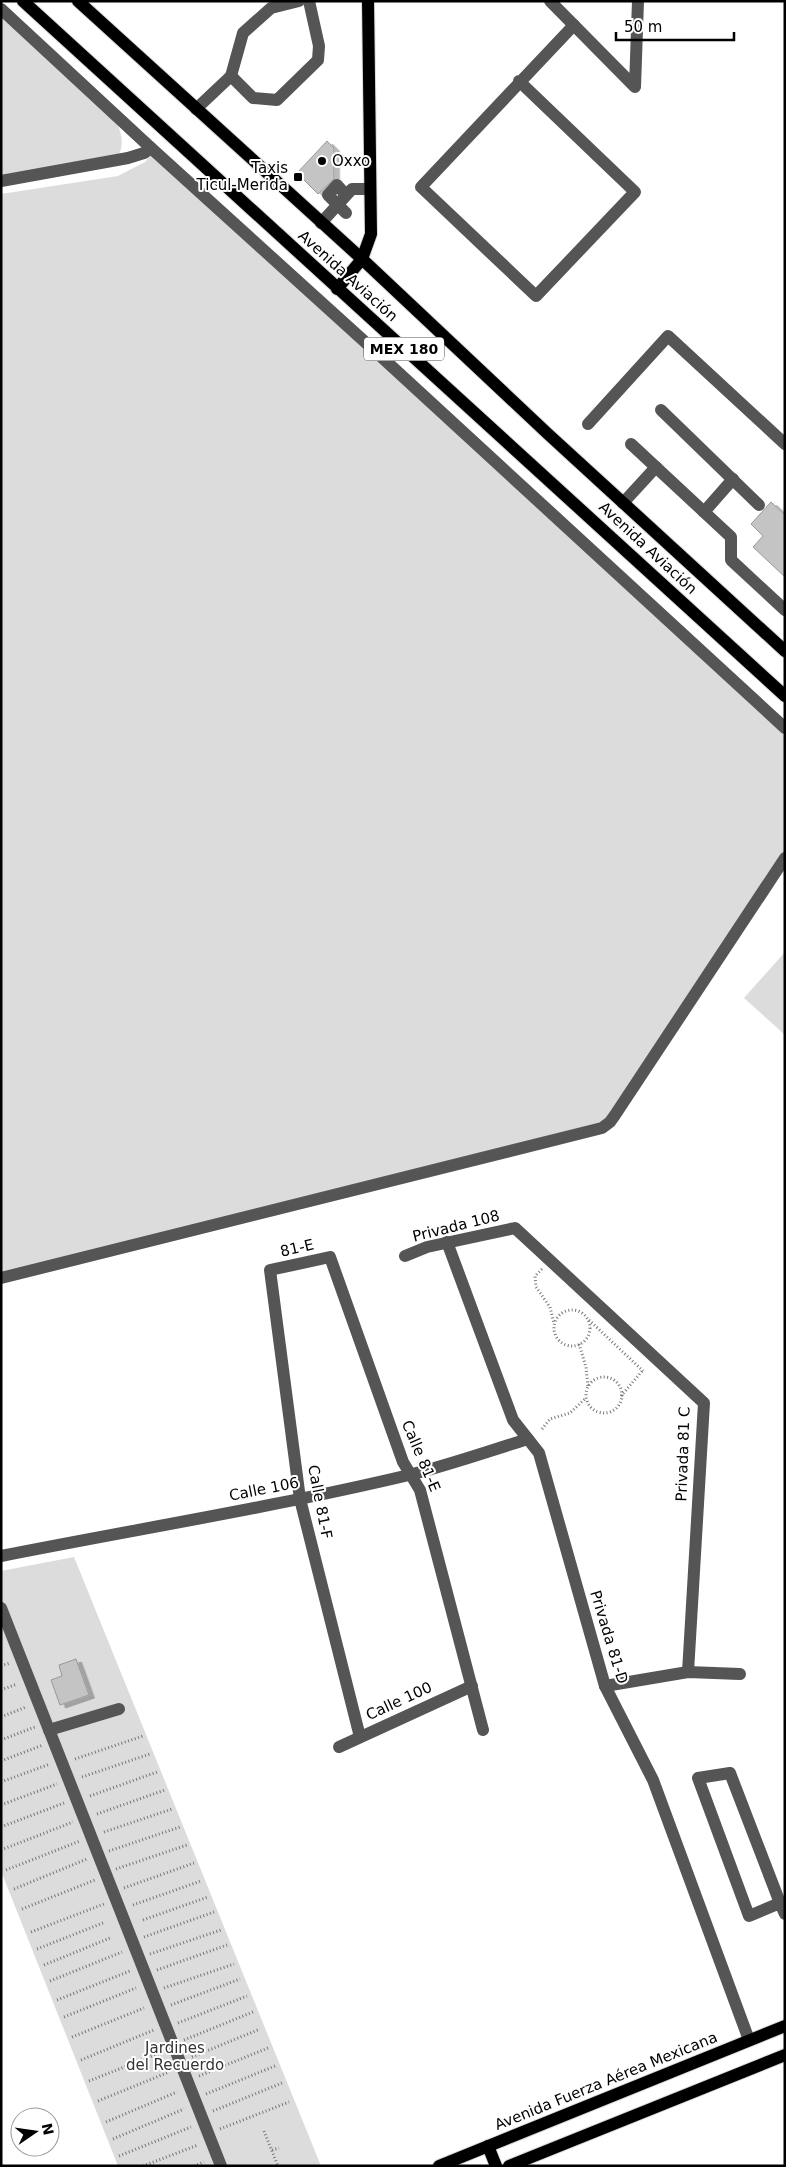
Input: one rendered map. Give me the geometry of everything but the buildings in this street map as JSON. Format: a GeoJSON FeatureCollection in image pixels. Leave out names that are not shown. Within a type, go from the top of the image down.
{"type":"FeatureCollection","features":[{"type":"Feature","properties":{"kind":"main road","name":"Avenida Aviación"},"geometry":{"type":"LineString","coordinates":[[23,1],[785,696]]}},
{"type":"Feature","properties":{"kind":"main road","name":"Avenida Aviación"},"geometry":{"type":"LineString","coordinates":[[78,1],[362,260],[785,651]]}},
{"type":"Feature","properties":{"kind":"main road"},"geometry":{"type":"LineString","coordinates":[[337,289],[362,260],[371,234],[368,1]]}},
{"type":"Feature","properties":{"kind":"main road","name":"Avenida Fuerza Aérea Mexicana"},"geometry":{"type":"LineString","coordinates":[[438,2166],[785,2026]]}},
{"type":"Feature","properties":{"kind":"main road"},"geometry":{"type":"LineString","coordinates":[[509,2166],[785,2055]]}},
{"type":"Feature","properties":{"kind":"main road"},"geometry":{"type":"LineString","coordinates":[[488,2146],[496,2166]]}},
{"type":"Feature","properties":{"kind":"street"},"geometry":{"type":"LineString","coordinates":[[196,109],[231,76],[243,33],[271,8],[299,1]]}},
{"type":"Feature","properties":{"kind":"street"},"geometry":{"type":"LineString","coordinates":[[231,76],[253,98],[277,100],[318,60],[319,46],[309,1]]}},
{"type":"Feature","properties":{"kind":"street"},"geometry":{"type":"LineString","coordinates":[[550,1],[635,87],[638,1]]}},
{"type":"Feature","properties":{"kind":"street"},"geometry":{"type":"LineString","coordinates":[[1,9],[150,148],[405,378],[785,728]]}},
{"type":"Feature","properties":{"kind":"street"},"geometry":{"type":"LineString","coordinates":[[520,81],[635,192],[536,296],[421,187],[520,81],[574,25]]}},
{"type":"Feature","properties":{"kind":"street"},"geometry":{"type":"LineString","coordinates":[[1,181],[128,158],[144,153],[150,148]]}},
{"type":"Feature","properties":{"kind":"street"},"geometry":{"type":"LineString","coordinates":[[321,223],[343,204],[352,189],[370,189]]}},
{"type":"Feature","properties":{"kind":"street"},"geometry":{"type":"LineString","coordinates":[[588,424],[668,336],[785,444]]}},
{"type":"Feature","properties":{"kind":"street"},"geometry":{"type":"LineString","coordinates":[[661,410],[759,505]]}},
{"type":"Feature","properties":{"kind":"street"},"geometry":{"type":"LineString","coordinates":[[631,444],[731,537],[731,560],[785,610]]}},
{"type":"Feature","properties":{"kind":"street"},"geometry":{"type":"LineString","coordinates":[[623,503],[656,467]]}},
{"type":"Feature","properties":{"kind":"street"},"geometry":{"type":"LineString","coordinates":[[704,512],[733,479]]}},
{"type":"Feature","properties":{"kind":"street"},"geometry":{"type":"LineString","coordinates":[[1,1278],[602,1128],[615,1115],[785,858]]}},
{"type":"Feature","properties":{"kind":"street","name":"Privada 108"},"geometry":{"type":"LineString","coordinates":[[405,1256],[427,1247],[515,1228]]}},
{"type":"Feature","properties":{"kind":"street","name":"Privada 81 C"},"geometry":{"type":"LineString","coordinates":[[515,1228],[704,1402],[688,1672]]}},
{"type":"Feature","properties":{"kind":"street","name":"Privada 81-D"},"geometry":{"type":"LineString","coordinates":[[447,1242],[513,1420],[539,1453],[605,1686],[653,1780],[749,2040]]}},
{"type":"Feature","properties":{"kind":"street","name":"81-E"},"geometry":{"type":"LineString","coordinates":[[270,1270],[330,1256]]}},
{"type":"Feature","properties":{"kind":"street","name":"Calle 81-E"},"geometry":{"type":"LineString","coordinates":[[330,1256],[400,1454],[420,1490],[483,1730]]}},
{"type":"Feature","properties":{"kind":"street","name":"Calle 81-F"},"geometry":{"type":"LineString","coordinates":[[270,1270],[300,1499],[360,1737]]}},
{"type":"Feature","properties":{"kind":"street","name":"Calle 106"},"geometry":{"type":"LineString","coordinates":[[1,1556],[300,1499],[411,1475],[469,1459],[528,1439]]}},
{"type":"Feature","properties":{"kind":"street"},"geometry":{"type":"LineString","coordinates":[[1,1608],[221,2166]]}},
{"type":"Feature","properties":{"kind":"street"},"geometry":{"type":"LineString","coordinates":[[605,1686],[688,1672],[740,1674]]}},
{"type":"Feature","properties":{"kind":"street","name":"Calle 100"},"geometry":{"type":"LineString","coordinates":[[339,1747],[472,1686]]}},
{"type":"Feature","properties":{"kind":"street"},"geometry":{"type":"LineString","coordinates":[[49,1730],[118,1709]]}},
{"type":"Feature","properties":{"kind":"street"},"geometry":{"type":"LineString","coordinates":[[730,1773],[783,1908],[749,1916],[698,1778],[730,1773]]}},
{"type":"Feature","properties":{"kind":"path"},"geometry":{"type":"LineString","coordinates":[[544,1266],[535,1276],[536,1287],[550,1307],[555,1331],[560,1341],[571,1346],[579,1344],[589,1334],[590,1329],[587,1318]]}},
{"type":"Feature","properties":{"kind":"path"},"geometry":{"type":"LineString","coordinates":[[555,1325],[556,1320],[565,1312],[577,1311],[587,1318],[643,1371]]}},
{"type":"Feature","properties":{"kind":"path"},"geometry":{"type":"LineString","coordinates":[[542,1430],[550,1419],[570,1413],[586,1398],[588,1386],[587,1372],[579,1344]]}},
{"type":"Feature","properties":{"kind":"path"},"geometry":{"type":"LineString","coordinates":[[621,1396],[649,1364]]}},
{"type":"Feature","properties":{"kind":"path"},"geometry":{"type":"LineString","coordinates":[[586,1398],[592,1408],[602,1413],[613,1410],[620,1402],[621,1396],[618,1385],[608,1378],[597,1378],[588,1386]]}},
{"type":"Feature","properties":{"kind":"path"},"geometry":{"type":"LineString","coordinates":[[1,1666],[11,1663]]}},
{"type":"Feature","properties":{"kind":"path"},"geometry":{"type":"LineString","coordinates":[[1,1690],[19,1683]]}},
{"type":"Feature","properties":{"kind":"path"},"geometry":{"type":"LineString","coordinates":[[1,1716],[28,1706]]}},
{"type":"Feature","properties":{"kind":"path"},"geometry":{"type":"LineString","coordinates":[[1,1740],[36,1726]]}},
{"type":"Feature","properties":{"kind":"path"},"geometry":{"type":"LineString","coordinates":[[73,1760],[143,1736]]}},
{"type":"Feature","properties":{"kind":"path"},"geometry":{"type":"LineString","coordinates":[[1,1761],[43,1745]]}},
{"type":"Feature","properties":{"kind":"path"},"geometry":{"type":"LineString","coordinates":[[80,1778],[150,1754]]}},
{"type":"Feature","properties":{"kind":"path"},"geometry":{"type":"LineString","coordinates":[[1,1782],[50,1764]]}},
{"type":"Feature","properties":{"kind":"path"},"geometry":{"type":"LineString","coordinates":[[87,1797],[157,1772]]}},
{"type":"Feature","properties":{"kind":"path"},"geometry":{"type":"LineString","coordinates":[[1,1805],[58,1783]]}},
{"type":"Feature","properties":{"kind":"path"},"geometry":{"type":"LineString","coordinates":[[94,1815],[164,1790]]}},
{"type":"Feature","properties":{"kind":"path"},"geometry":{"type":"LineString","coordinates":[[1,1827],[65,1803]]}},
{"type":"Feature","properties":{"kind":"path"},"geometry":{"type":"LineString","coordinates":[[102,1833],[172,1809]]}},
{"type":"Feature","properties":{"kind":"path"},"geometry":{"type":"LineString","coordinates":[[1,1850],[73,1822]]}},
{"type":"Feature","properties":{"kind":"path"},"geometry":{"type":"LineString","coordinates":[[108,1851],[180,1827]]}},
{"type":"Feature","properties":{"kind":"path"},"geometry":{"type":"LineString","coordinates":[[6,1870],[80,1841]]}},
{"type":"Feature","properties":{"kind":"path"},"geometry":{"type":"LineString","coordinates":[[115,1869],[187,1845]]}},
{"type":"Feature","properties":{"kind":"path"},"geometry":{"type":"LineString","coordinates":[[14,1889],[87,1859]]}},
{"type":"Feature","properties":{"kind":"path"},"geometry":{"type":"LineString","coordinates":[[123,1888],[194,1863]]}},
{"type":"Feature","properties":{"kind":"path"},"geometry":{"type":"LineString","coordinates":[[22,1909],[95,1880]]}},
{"type":"Feature","properties":{"kind":"path"},"geometry":{"type":"LineString","coordinates":[[132,1905],[201,1881]]}},
{"type":"Feature","properties":{"kind":"path"},"geometry":{"type":"LineString","coordinates":[[143,1920],[208,1898]]}},
{"type":"Feature","properties":{"kind":"path"},"geometry":{"type":"LineString","coordinates":[[31,1932],[104,1904]]}},
{"type":"Feature","properties":{"kind":"path"},"geometry":{"type":"LineString","coordinates":[[142,1938],[214,1912]]}},
{"type":"Feature","properties":{"kind":"path"},"geometry":{"type":"LineString","coordinates":[[37,1949],[103,1923]]}},
{"type":"Feature","properties":{"kind":"path"},"geometry":{"type":"LineString","coordinates":[[149,1954],[221,1930]]}},
{"type":"Feature","properties":{"kind":"path"},"geometry":{"type":"LineString","coordinates":[[44,1965],[110,1938]]}},
{"type":"Feature","properties":{"kind":"path"},"geometry":{"type":"LineString","coordinates":[[155,1970],[227,1945]]}},
{"type":"Feature","properties":{"kind":"path"},"geometry":{"type":"LineString","coordinates":[[50,1981],[123,1952]]}},
{"type":"Feature","properties":{"kind":"path"},"geometry":{"type":"LineString","coordinates":[[162,1989],[234,1964]]}},
{"type":"Feature","properties":{"kind":"path"},"geometry":{"type":"LineString","coordinates":[[57,2000],[130,1971]]}},
{"type":"Feature","properties":{"kind":"path"},"geometry":{"type":"LineString","coordinates":[[169,2006],[240,1979]]}},
{"type":"Feature","properties":{"kind":"path"},"geometry":{"type":"LineString","coordinates":[[64,2017],[137,1988]]}},
{"type":"Feature","properties":{"kind":"path"},"geometry":{"type":"LineString","coordinates":[[176,2024],[247,1996]]}},
{"type":"Feature","properties":{"kind":"path"},"geometry":{"type":"LineString","coordinates":[[72,2037],[145,2008]]}},
{"type":"Feature","properties":{"kind":"path"},"geometry":{"type":"LineString","coordinates":[[182,2040],[254,2012]]}},
{"type":"Feature","properties":{"kind":"path"},"geometry":{"type":"LineString","coordinates":[[189,2058],[260,2029]]}},
{"type":"Feature","properties":{"kind":"path"},"geometry":{"type":"LineString","coordinates":[[81,2060],[154,2030]]}},
{"type":"Feature","properties":{"kind":"path"},"geometry":{"type":"LineString","coordinates":[[197,2077],[268,2048]]}},
{"type":"Feature","properties":{"kind":"path"},"geometry":{"type":"LineString","coordinates":[[90,2081],[162,2052]]}},
{"type":"Feature","properties":{"kind":"path"},"geometry":{"type":"LineString","coordinates":[[204,2095],[275,2066]]}},
{"type":"Feature","properties":{"kind":"path"},"geometry":{"type":"LineString","coordinates":[[98,2101],[170,2072]]}},
{"type":"Feature","properties":{"kind":"path"},"geometry":{"type":"LineString","coordinates":[[210,2112],[282,2083]]}},
{"type":"Feature","properties":{"kind":"path"},"geometry":{"type":"LineString","coordinates":[[106,2122],[178,2092]]}},
{"type":"Feature","properties":{"kind":"path"},"geometry":{"type":"LineString","coordinates":[[218,2131],[289,2102]]}},
{"type":"Feature","properties":{"kind":"path"},"geometry":{"type":"LineString","coordinates":[[113,2139],[184,2109]]}},
{"type":"Feature","properties":{"kind":"path"},"geometry":{"type":"LineString","coordinates":[[119,2156],[191,2127]]}},
{"type":"Feature","properties":{"kind":"path"},"geometry":{"type":"LineString","coordinates":[[264,2131],[278,2166]]}},
{"type":"Feature","properties":{"kind":"path"},"geometry":{"type":"LineString","coordinates":[[142,2166],[198,2144]]}},
{"type":"Feature","properties":{"kind":"path"},"geometry":{"type":"LineString","coordinates":[[272,2150],[279,2148]]}},
{"type":"Feature","properties":{"kind":"path"},"geometry":{"type":"LineString","coordinates":[[194,2166],[204,2162]]}},
{"type":"Feature","properties":{"kind":"green space"},"geometry":{"type":"Polygon","coordinates":[[[1,13],[117,123],[122,140],[118,156],[1,178],[1,13]]]}},
{"type":"Feature","properties":{"kind":"green space"},"geometry":{"type":"Polygon","coordinates":[[[150,156],[161,159],[778,727],[785,737],[785,853],[608,1121],[1,1275],[1,194],[118,176],[145,162],[150,156]]]}},
{"type":"Feature","properties":{"kind":"green space"},"geometry":{"type":"Polygon","coordinates":[[[785,952],[785,1035],[744,998],[785,952]]]}},
{"type":"Feature","properties":{"kind":"green space","name":"Jardines del Recuerdo"},"geometry":{"type":"Polygon","coordinates":[[[74,1557],[321,2166],[118,2166],[1,1871],[1,1571],[74,1557]]]}},
{"type":"Feature","properties":{"kind":"place","name":"Oxxo"},"geometry":{"type":"Point","coordinates":[322,161]}},
{"type":"Feature","properties":{"kind":"place","name":"Taxis Ticul-Merida"},"geometry":{"type":"Point","coordinates":[298,177]}}]}
